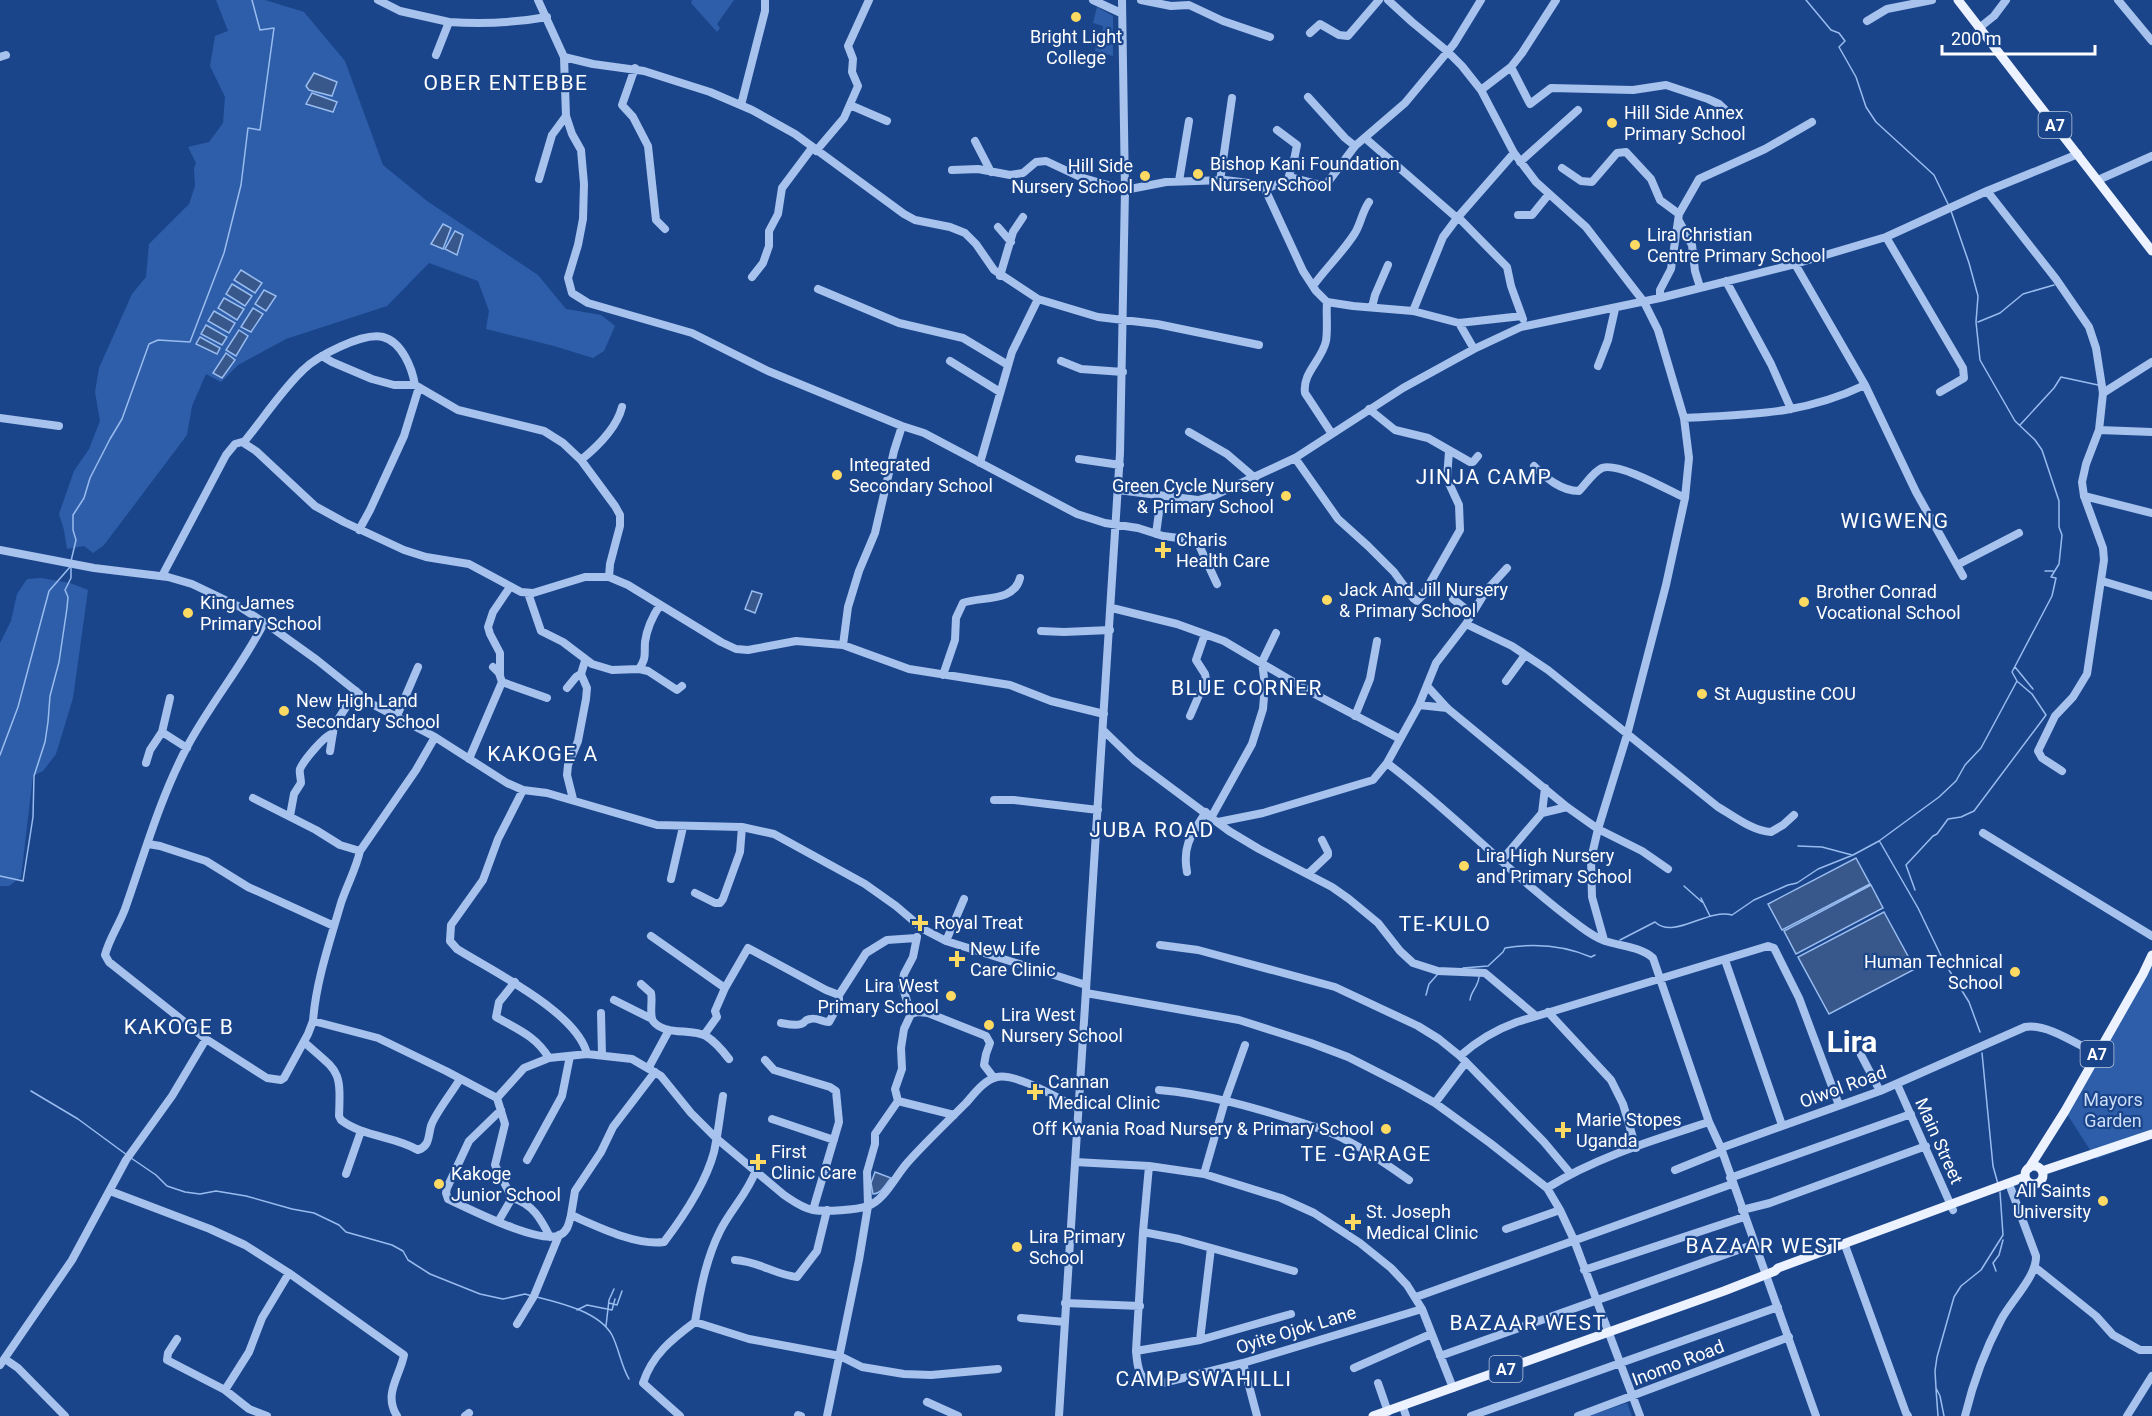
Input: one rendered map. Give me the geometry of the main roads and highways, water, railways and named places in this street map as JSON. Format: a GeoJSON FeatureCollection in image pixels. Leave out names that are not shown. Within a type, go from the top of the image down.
{"type":"FeatureCollection","features":[{"type":"Feature","properties":{"kind":"main road","name":"A7"},"geometry":{"type":"LineString","coordinates":[[1958,0],[2152,251]]}},
{"type":"Feature","properties":{"kind":"main road","name":"A7"},"geometry":{"type":"LineString","coordinates":[[1770,1273],[1780,1272],[1846,1248],[2027,1176],[2152,955]]}},
{"type":"Feature","properties":{"kind":"main road"},"geometry":{"type":"LineString","coordinates":[[2042,1172],[2152,1134]]}},
{"type":"Feature","properties":{"kind":"main road"},"geometry":{"type":"LineString","coordinates":[[2042,1172],[2152,1140]]}},
{"type":"Feature","properties":{"kind":"main road"},"geometry":{"type":"LineString","coordinates":[[2040,1152],[2042,1172]]}},
{"type":"Feature","properties":{"kind":"main road","name":"A7"},"geometry":{"type":"LineString","coordinates":[[1373,1416],[1405,1411],[1453,1388],[1770,1273],[1778,1268],[1952,1207],[2011,1189],[2027,1176],[2034,1166],[2042,1172],[2037,1184],[2027,1176]]}},
{"type":"Feature","properties":{"kind":"waterway"},"geometry":{"type":"LineString","coordinates":[[71,561],[76,540],[73,515],[84,498],[90,478],[122,419],[149,344],[158,340],[190,342],[224,253],[241,185],[248,128],[260,130],[274,28],[260,30],[252,0]]}},
{"type":"Feature","properties":{"kind":"waterway"},"geometry":{"type":"LineString","coordinates":[[1806,0],[1831,30],[1839,33],[1845,41],[1839,47],[1856,77],[1866,107],[1876,122],[1934,175],[1949,206]]}},
{"type":"Feature","properties":{"kind":"waterway"},"geometry":{"type":"LineString","coordinates":[[1620,940],[1655,922],[1663,927],[1672,928],[1712,916],[1732,915],[1754,900],[1797,883],[1818,869],[1853,855],[1879,841],[1939,797],[1956,781],[1965,765],[1981,748],[2017,681],[2012,672],[2052,596],[2056,578],[2051,577],[2059,564],[2062,535],[2059,527],[2059,501],[2042,450],[2015,421],[1980,360],[1976,322],[1978,296],[1951,211]]}},
{"type":"Feature","properties":{"kind":"waterway"},"geometry":{"type":"LineString","coordinates":[[1978,322],[2000,313],[2023,294],[2054,285]]}},
{"type":"Feature","properties":{"kind":"waterway"},"geometry":{"type":"LineString","coordinates":[[2020,425],[2054,388],[2061,377],[2098,385]]}},
{"type":"Feature","properties":{"kind":"waterway"},"geometry":{"type":"LineString","coordinates":[[0,755],[18,707],[49,591],[70,567]]}},
{"type":"Feature","properties":{"kind":"waterway"},"geometry":{"type":"LineString","coordinates":[[0,876],[23,881],[33,817],[34,776],[45,742],[50,696],[59,662],[67,608],[68,597],[65,590],[71,578],[71,568]]}},
{"type":"Feature","properties":{"kind":"waterway"},"geometry":{"type":"LineString","coordinates":[[2045,571],[2053,571]]}},
{"type":"Feature","properties":{"kind":"waterway"},"geometry":{"type":"LineString","coordinates":[[2015,667],[2033,689]]}},
{"type":"Feature","properties":{"kind":"waterway"},"geometry":{"type":"LineString","coordinates":[[1915,890],[1906,865],[1937,834],[1948,819],[1961,817],[1974,811],[2046,715],[2032,694],[2018,682]]}},
{"type":"Feature","properties":{"kind":"waterway"},"geometry":{"type":"LineString","coordinates":[[1880,842],[1918,908],[1944,962],[1969,1002],[1980,1032]]}},
{"type":"Feature","properties":{"kind":"waterway"},"geometry":{"type":"LineString","coordinates":[[1798,846],[1822,847],[1852,855]]}},
{"type":"Feature","properties":{"kind":"waterway"},"geometry":{"type":"LineString","coordinates":[[1684,886],[1702,902]]}},
{"type":"Feature","properties":{"kind":"waterway"},"geometry":{"type":"LineString","coordinates":[[1701,898],[1710,916]]}},
{"type":"Feature","properties":{"kind":"waterway"},"geometry":{"type":"LineString","coordinates":[[1463,968],[1488,966],[1505,948],[1516,946],[1548,946],[1591,957],[1595,955]]}},
{"type":"Feature","properties":{"kind":"waterway"},"geometry":{"type":"LineString","coordinates":[[1426,995],[1429,984],[1437,975]]}},
{"type":"Feature","properties":{"kind":"waterway"},"geometry":{"type":"LineString","coordinates":[[1470,1000],[1479,977]]}},
{"type":"Feature","properties":{"kind":"waterway"},"geometry":{"type":"LineString","coordinates":[[1982,1053],[1993,1166],[1998,1184]]}},
{"type":"Feature","properties":{"kind":"waterway"},"geometry":{"type":"LineString","coordinates":[[31,1091],[78,1119],[127,1155]]}},
{"type":"Feature","properties":{"kind":"waterway"},"geometry":{"type":"LineString","coordinates":[[131,1158],[156,1175],[167,1186],[185,1192],[200,1194],[216,1191],[314,1213],[339,1225],[346,1232],[392,1245],[403,1251],[408,1260],[430,1274],[480,1294],[503,1299],[525,1294],[532,1296]]}},
{"type":"Feature","properties":{"kind":"waterway"},"geometry":{"type":"LineString","coordinates":[[1944,1416],[1936,1388],[1937,1357],[1954,1297],[1961,1286],[1981,1270],[2003,1235],[2000,1192]]}},
{"type":"Feature","properties":{"kind":"waterway"},"geometry":{"type":"LineString","coordinates":[[1996,1271],[1993,1263],[1999,1255],[2003,1240]]}},
{"type":"Feature","properties":{"kind":"waterway"},"geometry":{"type":"LineString","coordinates":[[606,1326],[609,1300],[614,1289]]}},
{"type":"Feature","properties":{"kind":"waterway"},"geometry":{"type":"LineString","coordinates":[[609,1303],[617,1305],[622,1291]]}},
{"type":"Feature","properties":{"kind":"waterway"},"geometry":{"type":"LineString","coordinates":[[537,1297],[589,1314],[606,1327],[612,1335],[629,1379]]}},
{"type":"Feature","properties":{"kind":"waterway"},"geometry":{"type":"LineString","coordinates":[[577,1310],[587,1305],[612,1310],[615,1299]]}},
{"type":"Feature","properties":{"kind":"waterway"},"geometry":{"type":"LineString","coordinates":[[1936,1389],[1938,1416]]}},
{"type":"Feature","properties":{"kind":"place","name":"Bright Light College"},"geometry":{"type":"Point","coordinates":[1076,17]}},
{"type":"Feature","properties":{"kind":"place","name":"Hill Side Annex Primary School"},"geometry":{"type":"Point","coordinates":[1612,123]}},
{"type":"Feature","properties":{"kind":"place","name":"Bishop Kani Foundation Nursery School"},"geometry":{"type":"Point","coordinates":[1198,174]}},
{"type":"Feature","properties":{"kind":"place","name":"Hill Side Nursery School"},"geometry":{"type":"Point","coordinates":[1145,176]}},
{"type":"Feature","properties":{"kind":"place","name":"Lira Christian Centre Primary School"},"geometry":{"type":"Point","coordinates":[1635,245]}},
{"type":"Feature","properties":{"kind":"place","name":"Integrated Secondary School"},"geometry":{"type":"Point","coordinates":[837,475]}},
{"type":"Feature","properties":{"kind":"place","name":"Green Cycle Nursery & Primary School"},"geometry":{"type":"Point","coordinates":[1286,496]}},
{"type":"Feature","properties":{"kind":"place","name":"Charis Health Care"},"geometry":{"type":"Point","coordinates":[1163,550]}},
{"type":"Feature","properties":{"kind":"place","name":"Jack And Jill Nursery & Primary School"},"geometry":{"type":"Point","coordinates":[1327,600]}},
{"type":"Feature","properties":{"kind":"place","name":"Brother Conrad Vocational School"},"geometry":{"type":"Point","coordinates":[1804,602]}},
{"type":"Feature","properties":{"kind":"place","name":"King James Primary School"},"geometry":{"type":"Point","coordinates":[188,613]}},
{"type":"Feature","properties":{"kind":"place","name":"St Augustine COU"},"geometry":{"type":"Point","coordinates":[1702,694]}},
{"type":"Feature","properties":{"kind":"place","name":"New High Land Secondary School"},"geometry":{"type":"Point","coordinates":[284,711]}},
{"type":"Feature","properties":{"kind":"place","name":"Lira High Nursery and Primary School"},"geometry":{"type":"Point","coordinates":[1464,866]}},
{"type":"Feature","properties":{"kind":"place","name":"Royal Treat"},"geometry":{"type":"Point","coordinates":[920,923]}},
{"type":"Feature","properties":{"kind":"place","name":"New Life Care Clinic"},"geometry":{"type":"Point","coordinates":[957,959]}},
{"type":"Feature","properties":{"kind":"place","name":"Human Technical School"},"geometry":{"type":"Point","coordinates":[2015,972]}},
{"type":"Feature","properties":{"kind":"place","name":"Lira West Primary School"},"geometry":{"type":"Point","coordinates":[951,996]}},
{"type":"Feature","properties":{"kind":"place","name":"Lira West Nursery School"},"geometry":{"type":"Point","coordinates":[989,1025]}},
{"type":"Feature","properties":{"kind":"place","name":"Cannan Medical Clinic"},"geometry":{"type":"Point","coordinates":[1035,1092]}},
{"type":"Feature","properties":{"kind":"place","name":"Off Kwania Road Nursery & Primary School"},"geometry":{"type":"Point","coordinates":[1386,1129]}},
{"type":"Feature","properties":{"kind":"place","name":"Marie Stopes Uganda"},"geometry":{"type":"Point","coordinates":[1563,1130]}},
{"type":"Feature","properties":{"kind":"place","name":"First Clinic Care"},"geometry":{"type":"Point","coordinates":[758,1162]}},
{"type":"Feature","properties":{"kind":"place","name":"Kakoge Junior School"},"geometry":{"type":"Point","coordinates":[439,1184]}},
{"type":"Feature","properties":{"kind":"place","name":"All Saints University"},"geometry":{"type":"Point","coordinates":[2103,1201]}},
{"type":"Feature","properties":{"kind":"place","name":"St. Joseph Medical Clinic"},"geometry":{"type":"Point","coordinates":[1353,1222]}},
{"type":"Feature","properties":{"kind":"place","name":"Lira Primary School"},"geometry":{"type":"Point","coordinates":[1017,1247]}},
{"type":"Feature","properties":{"kind":"district","name":"OBER ENTEBBE"},"geometry":{"type":"Point","coordinates":[506,83]}},
{"type":"Feature","properties":{"kind":"district","name":"JINJA CAMP"},"geometry":{"type":"Point","coordinates":[1484,477]}},
{"type":"Feature","properties":{"kind":"district","name":"WIGWENG"},"geometry":{"type":"Point","coordinates":[1895,521]}},
{"type":"Feature","properties":{"kind":"district","name":"BLUE CORNER"},"geometry":{"type":"Point","coordinates":[1247,688]}},
{"type":"Feature","properties":{"kind":"district","name":"KAKOGE A"},"geometry":{"type":"Point","coordinates":[543,754]}},
{"type":"Feature","properties":{"kind":"district","name":"JUBA ROAD"},"geometry":{"type":"Point","coordinates":[1152,830]}},
{"type":"Feature","properties":{"kind":"district","name":"TE-KULO"},"geometry":{"type":"Point","coordinates":[1445,924]}},
{"type":"Feature","properties":{"kind":"district","name":"KAKOGE B"},"geometry":{"type":"Point","coordinates":[179,1027]}},
{"type":"Feature","properties":{"kind":"district","name":"Lira"},"geometry":{"type":"Point","coordinates":[1852,1042]}},
{"type":"Feature","properties":{"kind":"district","name":"TE -GARAGE"},"geometry":{"type":"Point","coordinates":[1366,1154]}},
{"type":"Feature","properties":{"kind":"district","name":"BAZAAR WEST"},"geometry":{"type":"Point","coordinates":[1764,1246]}},
{"type":"Feature","properties":{"kind":"district","name":"BAZAAR WEST"},"geometry":{"type":"Point","coordinates":[1528,1323]}},
{"type":"Feature","properties":{"kind":"district","name":"CAMP SWAHILLI"},"geometry":{"type":"Point","coordinates":[1204,1379]}},
{"type":"Feature","properties":{"kind":"park label","name":"Mayors Garden"},"geometry":{"type":"Point","coordinates":[2113,1110]}}]}
